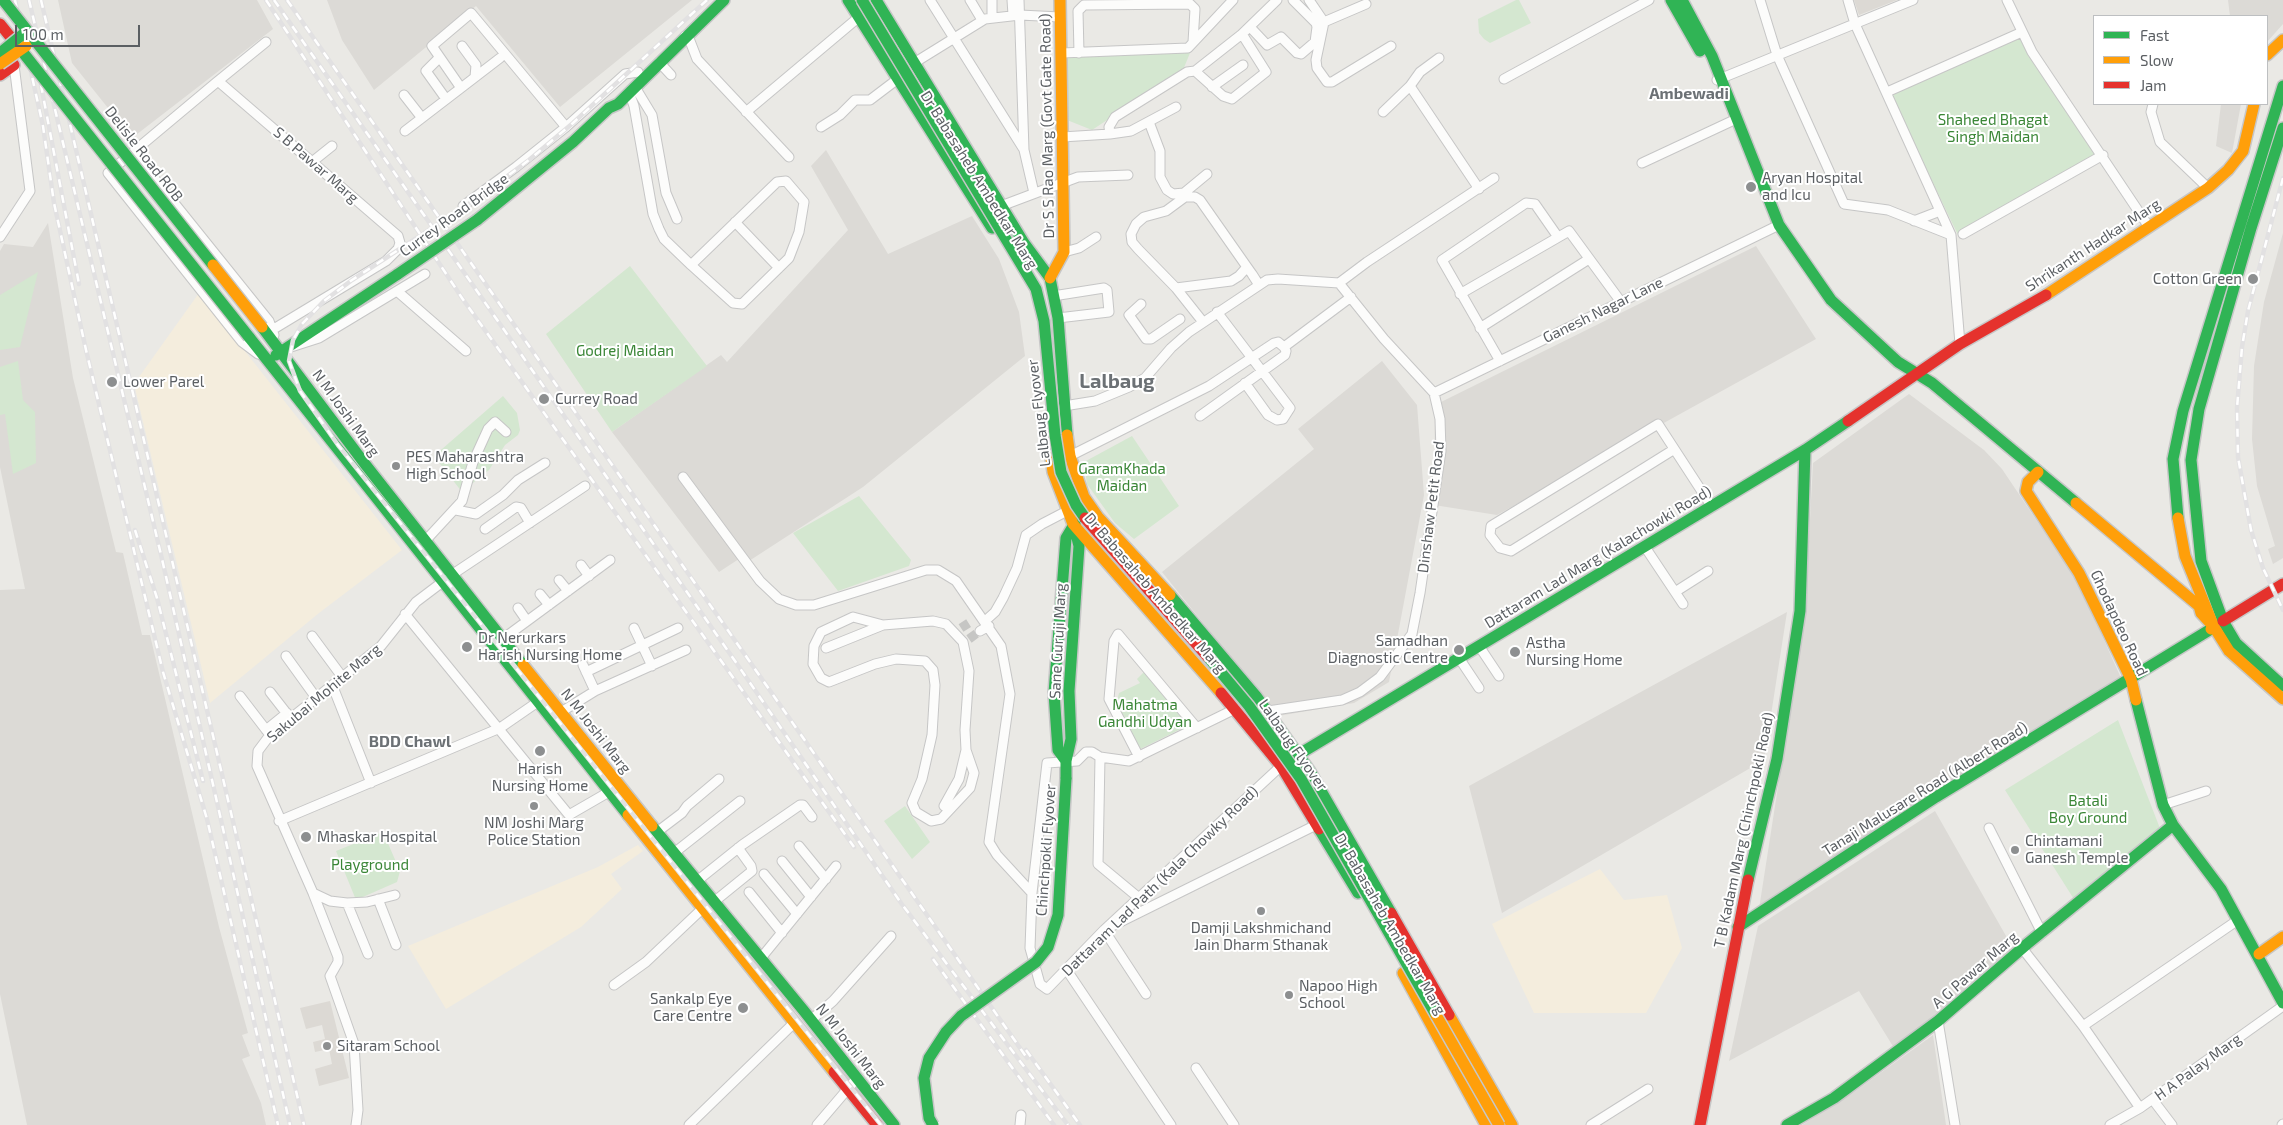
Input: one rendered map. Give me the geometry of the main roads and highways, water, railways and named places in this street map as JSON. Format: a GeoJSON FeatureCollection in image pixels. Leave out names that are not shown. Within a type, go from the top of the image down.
{"type":"FeatureCollection","features":[{"type":"Feature","properties":{"kind":"main road","name":"Delisle Road ROB"},"geometry":{"type":"LineString","coordinates":[[3,0],[283,350]]}},
{"type":"Feature","properties":{"kind":"main road"},"geometry":{"type":"LineString","coordinates":[[628,91],[638,72],[712,0]]}},
{"type":"Feature","properties":{"kind":"main road"},"geometry":{"type":"LineString","coordinates":[[628,91],[724,0]]}},
{"type":"Feature","properties":{"kind":"main road","name":"Dr Babasaheb Ambedkar Marg"},"geometry":{"type":"LineString","coordinates":[[848,0],[899,78],[1027,287],[1038,321],[1053,472],[1066,511],[1073,524],[1235,709],[1281,766],[1375,921],[1482,1124]]}},
{"type":"Feature","properties":{"kind":"main road","name":"Lalbaug Flyover"},"geometry":{"type":"LineString","coordinates":[[862,0],[1015,251],[1036,289],[1044,321],[1055,435],[1061,472],[1076,505],[1092,528],[1181,624],[1242,699],[1301,779],[1499,1125]]}},
{"type":"Feature","properties":{"kind":"main road","name":"Lalbaug Flyover"},"geometry":{"type":"LineString","coordinates":[[867,0],[1013,238],[1039,286],[1048,320],[1059,435],[1065,470],[1078,500],[1093,521],[1201,640],[1250,700],[1303,774],[1504,1125]]}},
{"type":"Feature","properties":{"kind":"main road","name":"Dr Babasaheb Ambedkar Marg"},"geometry":{"type":"LineString","coordinates":[[876,0],[1024,243],[1050,278],[1058,318],[1064,406],[1070,456],[1084,497],[1098,517],[1187,613],[1256,696],[1298,754],[1351,840],[1512,1125]]}},
{"type":"Feature","properties":{"kind":"main road","name":"Dr S S Rao Marg (Govt Gate Road)"},"geometry":{"type":"LineString","coordinates":[[1050,278],[1064,252],[1060,0]]}},
{"type":"Feature","properties":{"kind":"main road"},"geometry":{"type":"LineString","coordinates":[[1671,0],[1718,80],[1776,226]]}},
{"type":"Feature","properties":{"kind":"main road"},"geometry":{"type":"LineString","coordinates":[[1682,0],[1712,56],[1732,121],[1776,226],[1831,300],[1913,377],[2036,474],[2194,613],[2200,613],[2219,624]]}},
{"type":"Feature","properties":{"kind":"main road","name":"Delisle Road ROB"},"geometry":{"type":"LineString","coordinates":[[0,24],[268,361]]}},
{"type":"Feature","properties":{"kind":"main road"},"geometry":{"type":"LineString","coordinates":[[0,64],[31,35]]}},
{"type":"Feature","properties":{"kind":"main road"},"geometry":{"type":"LineString","coordinates":[[2268,54],[2283,40]]}},
{"type":"Feature","properties":{"kind":"main road"},"geometry":{"type":"LineString","coordinates":[[0,47],[18,46]]}},
{"type":"Feature","properties":{"kind":"main road"},"geometry":{"type":"LineString","coordinates":[[0,47],[14,66],[0,75]]}},
{"type":"Feature","properties":{"kind":"main road"},"geometry":{"type":"LineString","coordinates":[[2283,86],[2183,411],[2173,459],[2177,510],[2185,556],[2219,624],[2236,643],[2283,686]]}},
{"type":"Feature","properties":{"kind":"main road","name":"Currey Road Bridge"},"geometry":{"type":"LineString","coordinates":[[268,361],[300,337],[384,284],[477,220],[573,142],[609,108],[618,104],[628,91]]}},
{"type":"Feature","properties":{"kind":"main road","name":"Shrikanth Hadkar Marg"},"geometry":{"type":"LineString","coordinates":[[1913,377],[1960,344],[2044,296],[2208,188],[2228,170],[2243,151],[2254,105]]}},
{"type":"Feature","properties":{"kind":"main road"},"geometry":{"type":"LineString","coordinates":[[2283,128],[2251,228],[2199,409],[2191,460],[2201,561],[2219,624],[2229,651],[2283,699]]}},
{"type":"Feature","properties":{"kind":"main road","name":"N M Joshi Marg"},"geometry":{"type":"LineString","coordinates":[[283,350],[356,453],[426,540],[448,577],[538,702],[614,789],[657,832],[761,958],[894,1125]]}},
{"type":"Feature","properties":{"kind":"main road","name":"N M Joshi Marg"},"geometry":{"type":"LineString","coordinates":[[268,361],[448,577],[504,638],[562,712],[614,789],[702,909],[877,1125]]}},
{"type":"Feature","properties":{"kind":"main road","name":"Dattaram Lad Marg (Kalachowki Road)"},"geometry":{"type":"LineString","coordinates":[[1281,766],[1805,450],[1913,377]]}},
{"type":"Feature","properties":{"kind":"main road","name":"T B Kadam Marg (Chinchpokli Road)"},"geometry":{"type":"LineString","coordinates":[[1700,1125],[1738,928],[1778,760],[1800,611],[1805,450]]}},
{"type":"Feature","properties":{"kind":"main road","name":"Ghodapdeo Road"},"geometry":{"type":"LineString","coordinates":[[2036,474],[2028,482],[2026,491],[2079,573],[2131,679],[2163,805],[2173,825],[2221,889],[2258,954],[2283,1004]]}},
{"type":"Feature","properties":{"kind":"main road"},"geometry":{"type":"LineString","coordinates":[[1073,524],[1089,503]]}},
{"type":"Feature","properties":{"kind":"main road","name":"Chinchpokli Flyover"},"geometry":{"type":"LineString","coordinates":[[933,1125],[929,1118],[924,1078],[929,1058],[946,1032],[961,1016],[1036,962],[1048,947],[1058,915],[1066,761],[1058,750],[1054,693],[1066,538],[1073,524]]}},
{"type":"Feature","properties":{"kind":"main road","name":"Tanaji Malusare Road (Albert Road)"},"geometry":{"type":"LineString","coordinates":[[1738,928],[1936,797],[2283,584]]}},
{"type":"Feature","properties":{"kind":"main road","name":"A G Pawar Marg"},"geometry":{"type":"LineString","coordinates":[[1787,1125],[1834,1098],[1938,1021],[2022,948],[2173,825]]}},
{"type":"Feature","properties":{"kind":"main road"},"geometry":{"type":"LineString","coordinates":[[2258,954],[2283,937]]}},
{"type":"Feature","properties":{"kind":"tunnel"},"geometry":{"type":"LineString","coordinates":[[961,628],[972,621]]}},
{"type":"Feature","properties":{"kind":"tunnel"},"geometry":{"type":"LineString","coordinates":[[969,639],[980,631]]}},
{"type":"Feature","properties":{"kind":"railway"},"geometry":{"type":"LineString","coordinates":[[15,0],[43,126],[54,203],[86,350],[163,672],[207,819],[278,1125]]}},
{"type":"Feature","properties":{"kind":"railway"},"geometry":{"type":"LineString","coordinates":[[29,0],[162,559],[290,1125]]}},
{"type":"Feature","properties":{"kind":"railway"},"geometry":{"type":"LineString","coordinates":[[41,0],[304,1125]]}},
{"type":"Feature","properties":{"kind":"railway"},"geometry":{"type":"LineString","coordinates":[[266,0],[462,298],[854,847]]}},
{"type":"Feature","properties":{"kind":"railway"},"geometry":{"type":"LineString","coordinates":[[274,0],[735,661],[901,903],[1068,1125]]}},
{"type":"Feature","properties":{"kind":"railway"},"geometry":{"type":"LineString","coordinates":[[287,0],[1027,1058]]}},
{"type":"Feature","properties":{"kind":"railway"},"geometry":{"type":"LineString","coordinates":[[707,0],[573,123],[529,160],[475,200],[352,280],[324,301],[302,324],[293,340],[289,361],[300,391],[338,445],[881,1125]]}},
{"type":"Feature","properties":{"kind":"railway"},"geometry":{"type":"LineString","coordinates":[[41,85],[79,284]]}},
{"type":"Feature","properties":{"kind":"railway"},"geometry":{"type":"LineString","coordinates":[[2283,178],[2248,311],[2242,347],[2237,408],[2238,457],[2251,530],[2263,568],[2283,610]]}},
{"type":"Feature","properties":{"kind":"railway"},"geometry":{"type":"LineString","coordinates":[[135,530],[157,598],[203,781]]}},
{"type":"Feature","properties":{"kind":"railway"},"geometry":{"type":"LineString","coordinates":[[933,959],[1054,1125]]}},
{"type":"Feature","properties":{"kind":"railway"},"geometry":{"type":"LineString","coordinates":[[1026,1050],[1080,1125]]}},
{"type":"Feature","properties":{"kind":"place","name":"Aryan Hospital and Icu"},"geometry":{"type":"Point","coordinates":[1751,187]}},
{"type":"Feature","properties":{"kind":"place","name":"Cotton Green"},"geometry":{"type":"Point","coordinates":[2253,279]}},
{"type":"Feature","properties":{"kind":"place","name":"Lower Parel"},"geometry":{"type":"Point","coordinates":[112,382]}},
{"type":"Feature","properties":{"kind":"place","name":"Currey Road"},"geometry":{"type":"Point","coordinates":[544,399]}},
{"type":"Feature","properties":{"kind":"place","name":"PES Maharashtra High School"},"geometry":{"type":"Point","coordinates":[396,466]}},
{"type":"Feature","properties":{"kind":"place","name":"Dr Nerurkars Harish Nursing Home"},"geometry":{"type":"Point","coordinates":[467,647]}},
{"type":"Feature","properties":{"kind":"place","name":"Samadhan Diagnostic Centre"},"geometry":{"type":"Point","coordinates":[1459,650]}},
{"type":"Feature","properties":{"kind":"place","name":"Astha Nursing Home"},"geometry":{"type":"Point","coordinates":[1515,652]}},
{"type":"Feature","properties":{"kind":"place","name":"Harish Nursing Home"},"geometry":{"type":"Point","coordinates":[540,751]}},
{"type":"Feature","properties":{"kind":"place","name":"NM Joshi Marg Police Station"},"geometry":{"type":"Point","coordinates":[534,806]}},
{"type":"Feature","properties":{"kind":"place","name":"Mhaskar Hospital"},"geometry":{"type":"Point","coordinates":[306,837]}},
{"type":"Feature","properties":{"kind":"place","name":"Chintamani Ganesh Temple"},"geometry":{"type":"Point","coordinates":[2015,850]}},
{"type":"Feature","properties":{"kind":"place","name":"Damji Lakshmichand Jain Dharm Sthanak"},"geometry":{"type":"Point","coordinates":[1261,911]}},
{"type":"Feature","properties":{"kind":"place","name":"Napoo High School"},"geometry":{"type":"Point","coordinates":[1289,995]}},
{"type":"Feature","properties":{"kind":"place","name":"Sankalp Eye Care Centre"},"geometry":{"type":"Point","coordinates":[743,1008]}},
{"type":"Feature","properties":{"kind":"place","name":"Sitaram School"},"geometry":{"type":"Point","coordinates":[327,1046]}},
{"type":"Feature","properties":{"kind":"district","name":"Ambewadi"},"geometry":{"type":"Point","coordinates":[1689,94]}},
{"type":"Feature","properties":{"kind":"district","name":"Lalbaug"},"geometry":{"type":"Point","coordinates":[1117,381]}},
{"type":"Feature","properties":{"kind":"district","name":"BDD Chawl"},"geometry":{"type":"Point","coordinates":[410,742]}},
{"type":"Feature","properties":{"kind":"park label","name":"Shaheed Bhagat Singh Maidan"},"geometry":{"type":"Point","coordinates":[1993,128]}},
{"type":"Feature","properties":{"kind":"park label","name":"Godrej Maidan"},"geometry":{"type":"Point","coordinates":[625,351]}},
{"type":"Feature","properties":{"kind":"park label","name":"GaramKhada Maidan"},"geometry":{"type":"Point","coordinates":[1122,478]}},
{"type":"Feature","properties":{"kind":"park label","name":"Mahatma Gandhi Udyan"},"geometry":{"type":"Point","coordinates":[1145,714]}},
{"type":"Feature","properties":{"kind":"park label","name":"Batali Boy Ground"},"geometry":{"type":"Point","coordinates":[2088,810]}},
{"type":"Feature","properties":{"kind":"park label","name":"Playground"},"geometry":{"type":"Point","coordinates":[370,865]}}]}
